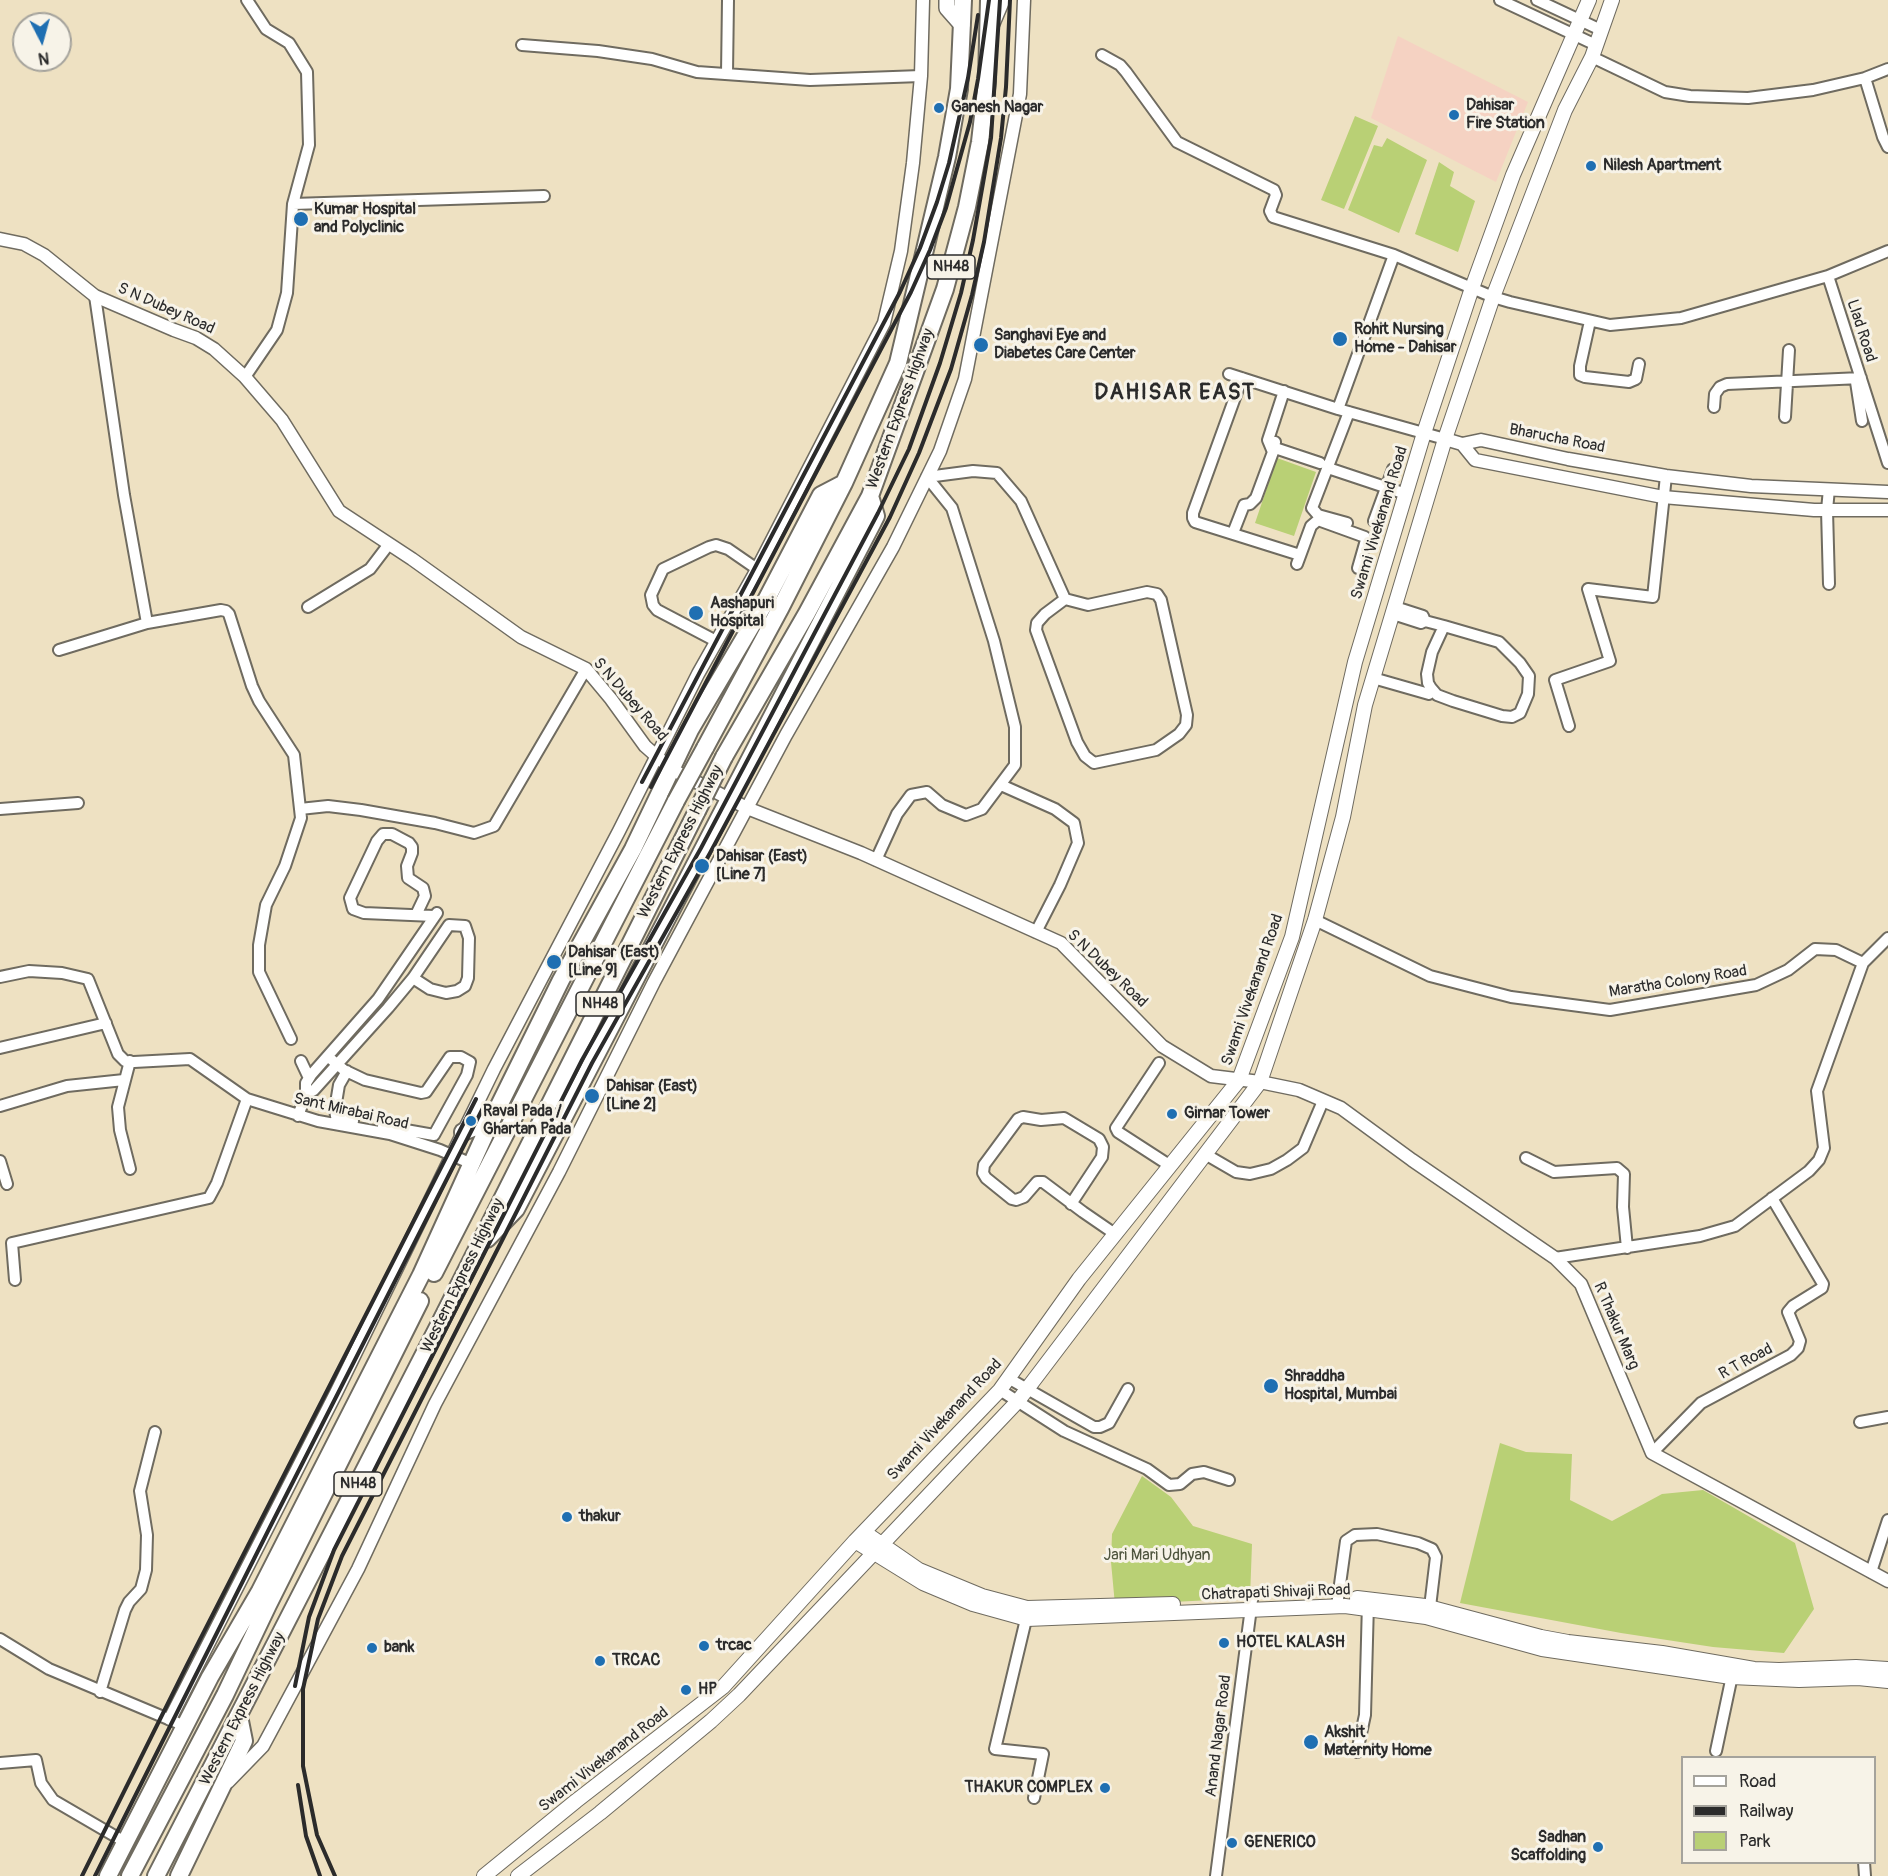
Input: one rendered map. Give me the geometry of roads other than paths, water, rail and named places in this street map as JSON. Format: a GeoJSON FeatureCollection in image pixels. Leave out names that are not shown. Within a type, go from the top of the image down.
{"type":"FeatureCollection","features":[{"type":"Feature","properties":{"kind":"highway","name":"Western Express Highway"},"geometry":{"type":"LineString","coordinates":[[130,1876],[213,1716],[457,1228],[676,801],[781,607],[844,483],[898,363],[946,157],[959,89],[963,0]]}},
{"type":"Feature","properties":{"kind":"highway","name":"Western Express Highway"},"geometry":{"type":"LineString","coordinates":[[156,1876],[438,1327],[724,757],[870,496],[945,289],[967,207],[980,142],[987,81],[989,0]]}},
{"type":"Feature","properties":{"kind":"highway"},"geometry":{"type":"LineString","coordinates":[[108,1876],[178,1722],[210,1677],[260,1591],[421,1275],[492,1120],[561,980],[633,849],[690,730],[762,608],[821,495],[844,483]]}},
{"type":"Feature","properties":{"kind":"highway"},"geometry":{"type":"LineString","coordinates":[[476,1250],[516,1209],[600,1043],[730,799],[876,516],[870,496]]}},
{"type":"Feature","properties":{"kind":"highway"},"geometry":{"type":"LineString","coordinates":[[464,1132],[492,1120]]}},
{"type":"Feature","properties":{"kind":"highway"},"geometry":{"type":"LineString","coordinates":[[457,1228],[472,1164]]}},
{"type":"Feature","properties":{"kind":"highway"},"geometry":{"type":"LineString","coordinates":[[178,1722],[213,1716]]}},
{"type":"Feature","properties":{"kind":"highway"},"geometry":{"type":"LineString","coordinates":[[179,1876],[244,1741],[239,1716]]}},
{"type":"Feature","properties":{"kind":"main road"},"geometry":{"type":"LineString","coordinates":[[947,0],[947,8],[962,26]]}},
{"type":"Feature","properties":{"kind":"main road"},"geometry":{"type":"LineString","coordinates":[[990,28],[1002,0]]}},
{"type":"Feature","properties":{"kind":"main road","name":"Swami Vivekanand Road"},"geometry":{"type":"LineString","coordinates":[[484,1876],[576,1801],[723,1688],[766,1637],[1004,1384],[1101,1252],[1239,1080],[1292,937],[1355,662],[1424,433],[1472,288],[1516,169],[1589,0]]}},
{"type":"Feature","properties":{"kind":"main road"},"geometry":{"type":"LineString","coordinates":[[518,1876],[600,1813],[711,1721],[763,1671],[781,1649],[1022,1396],[1260,1082],[1315,920],[1343,817],[1365,705],[1445,439],[1493,297],[1565,110],[1594,51],[1612,0]]}},
{"type":"Feature","properties":{"kind":"main road"},"geometry":{"type":"LineString","coordinates":[[1101,1252],[1119,1267]]}},
{"type":"Feature","properties":{"kind":"main road"},"geometry":{"type":"LineString","coordinates":[[860,1537],[923,1583],[973,1604],[1028,1613],[1337,1601],[1430,1607],[1550,1639],[1662,1653],[1733,1671],[1856,1667],[1888,1669]]}},
{"type":"Feature","properties":{"kind":"main road","name":"Chatrapati Shivaji Road"},"geometry":{"type":"LineString","coordinates":[[1368,1604],[1542,1648],[1799,1680],[1858,1678],[1888,1681]]}},
{"type":"Feature","properties":{"kind":"street"},"geometry":{"type":"LineString","coordinates":[[245,377],[277,330],[287,293],[293,204],[309,145],[307,72],[290,43],[266,29],[247,0]]}},
{"type":"Feature","properties":{"kind":"street"},"geometry":{"type":"LineString","coordinates":[[727,74],[728,0]]}},
{"type":"Feature","properties":{"kind":"street"},"geometry":{"type":"LineString","coordinates":[[0,1639],[49,1669],[100,1692],[178,1722],[336,1393],[534,991],[568,930],[698,674],[758,568],[884,323],[901,251],[913,163],[921,76],[923,0]]}},
{"type":"Feature","properties":{"kind":"street"},"geometry":{"type":"LineString","coordinates":[[222,1788],[263,1746],[358,1569],[435,1404],[560,1172],[654,982],[786,735],[893,547],[940,451],[965,379],[1020,94],[1024,0]]}},
{"type":"Feature","properties":{"kind":"street"},"geometry":{"type":"LineString","coordinates":[[1500,0],[1575,36],[1594,51],[1665,92],[1690,96],[1748,98],[1813,90],[1865,78],[1888,69]]}},
{"type":"Feature","properties":{"kind":"street"},"geometry":{"type":"LineString","coordinates":[[1537,0],[1601,30]]}},
{"type":"Feature","properties":{"kind":"street"},"geometry":{"type":"LineString","coordinates":[[522,45],[598,51],[652,59],[697,72],[810,80],[921,76]]}},
{"type":"Feature","properties":{"kind":"street"},"geometry":{"type":"LineString","coordinates":[[1102,55],[1126,72],[1177,141],[1274,190],[1276,195],[1270,211],[1273,217],[1394,255],[1493,297],[1610,325],[1681,318],[1828,276],[1888,251]]}},
{"type":"Feature","properties":{"kind":"street"},"geometry":{"type":"LineString","coordinates":[[1865,78],[1882,137],[1888,147]]}},
{"type":"Feature","properties":{"kind":"street"},"geometry":{"type":"LineString","coordinates":[[293,204],[544,196]]}},
{"type":"Feature","properties":{"kind":"street","name":"S N Dubey Road"},"geometry":{"type":"LineString","coordinates":[[0,240],[24,244],[44,255],[95,296],[196,338],[214,349],[245,377],[282,420],[339,511],[521,637],[586,669],[645,746],[671,769],[747,808],[876,860],[1061,943],[1162,1046],[1210,1076],[1260,1082]]}},
{"type":"Feature","properties":{"kind":"street"},"geometry":{"type":"LineString","coordinates":[[1338,408],[1394,255]]}},
{"type":"Feature","properties":{"kind":"street","name":"Llad Road"},"geometry":{"type":"LineString","coordinates":[[1828,276],[1858,379],[1888,463]]}},
{"type":"Feature","properties":{"kind":"street"},"geometry":{"type":"LineString","coordinates":[[95,296],[124,495],[147,623]]}},
{"type":"Feature","properties":{"kind":"street"},"geometry":{"type":"LineString","coordinates":[[1590,321],[1580,375],[1629,382],[1636,379],[1639,364]]}},
{"type":"Feature","properties":{"kind":"street"},"geometry":{"type":"LineString","coordinates":[[1785,417],[1790,350]]}},
{"type":"Feature","properties":{"kind":"street","name":"Bharucha Road"},"geometry":{"type":"LineString","coordinates":[[1228,374],[1462,444],[1481,440],[1568,459],[1666,476],[1751,486],[1888,492]]}},
{"type":"Feature","properties":{"kind":"street"},"geometry":{"type":"LineString","coordinates":[[1242,378],[1193,513],[1195,522],[1233,533],[1298,560],[1311,526],[1318,520],[1365,537],[1358,568]]}},
{"type":"Feature","properties":{"kind":"street"},"geometry":{"type":"LineString","coordinates":[[1714,406],[1715,394],[1720,387],[1727,384],[1858,379],[1862,420]]}},
{"type":"Feature","properties":{"kind":"street"},"geometry":{"type":"LineString","coordinates":[[1233,533],[1244,505],[1250,504],[1256,498],[1273,452],[1268,440],[1284,391]]}},
{"type":"Feature","properties":{"kind":"street"},"geometry":{"type":"LineString","coordinates":[[1347,523],[1318,515],[1312,508],[1324,466],[1349,412]]}},
{"type":"Feature","properties":{"kind":"street"},"geometry":{"type":"LineString","coordinates":[[1273,425],[1277,431],[1274,447],[1406,494]]}},
{"type":"Feature","properties":{"kind":"street"},"geometry":{"type":"LineString","coordinates":[[1462,444],[1475,460],[1663,497],[1827,510],[1888,510]]}},
{"type":"Feature","properties":{"kind":"street"},"geometry":{"type":"LineString","coordinates":[[1374,521],[1393,469]]}},
{"type":"Feature","properties":{"kind":"street"},"geometry":{"type":"LineString","coordinates":[[927,477],[973,471],[997,473],[1021,501],[1065,599]]}},
{"type":"Feature","properties":{"kind":"street"},"geometry":{"type":"LineString","coordinates":[[1569,726],[1555,680],[1610,661],[1588,589],[1653,597],[1666,476]]}},
{"type":"Feature","properties":{"kind":"street"},"geometry":{"type":"LineString","coordinates":[[876,860],[897,814],[911,795],[927,792],[942,805],[966,815],[982,809],[1015,765],[1015,727],[994,641],[952,508],[927,477]]}},
{"type":"Feature","properties":{"kind":"street"},"geometry":{"type":"LineString","coordinates":[[1829,489],[1827,510],[1829,584]]}},
{"type":"Feature","properties":{"kind":"street"},"geometry":{"type":"LineString","coordinates":[[308,607],[370,569],[389,544]]}},
{"type":"Feature","properties":{"kind":"street"},"geometry":{"type":"LineString","coordinates":[[716,641],[657,610],[653,605],[651,595],[663,569],[716,545],[728,549],[758,568]]}},
{"type":"Feature","properties":{"kind":"street"},"geometry":{"type":"LineString","coordinates":[[1147,592],[1157,594],[1161,600],[1187,715],[1186,725],[1179,734],[1156,750],[1094,763],[1085,756],[1077,742],[1036,630],[1037,623],[1065,599],[1088,605],[1147,592]]}},
{"type":"Feature","properties":{"kind":"street"},"geometry":{"type":"LineString","coordinates":[[59,650],[147,623],[221,610],[230,614],[252,686],[259,701],[294,754],[301,818],[285,866],[266,905],[259,945],[259,972],[291,1039]]}},
{"type":"Feature","properties":{"kind":"street"},"geometry":{"type":"LineString","coordinates":[[1394,611],[1423,616],[1425,621],[1444,626],[1499,642],[1516,658],[1529,676],[1528,694],[1520,713],[1512,717],[1502,716],[1437,695],[1428,683],[1427,674],[1432,652],[1444,626]]}},
{"type":"Feature","properties":{"kind":"street"},"geometry":{"type":"LineString","coordinates":[[300,809],[328,806],[361,810],[435,823],[474,833],[494,826],[586,669]]}},
{"type":"Feature","properties":{"kind":"street"},"geometry":{"type":"LineString","coordinates":[[1373,678],[1429,694]]}},
{"type":"Feature","properties":{"kind":"street"},"geometry":{"type":"LineString","coordinates":[[1001,785],[1055,809],[1074,823],[1078,843],[1036,932]]}},
{"type":"Feature","properties":{"kind":"street"},"geometry":{"type":"LineString","coordinates":[[0,809],[78,803]]}},
{"type":"Feature","properties":{"kind":"street"},"geometry":{"type":"LineString","coordinates":[[416,915],[425,896],[423,888],[408,878],[407,866],[412,847],[392,834],[384,834],[377,841],[352,893],[350,904],[357,912],[434,917],[445,931]]}},
{"type":"Feature","properties":{"kind":"street"},"geometry":{"type":"LineString","coordinates":[[298,1116],[309,1078],[367,1013],[434,917]]}},
{"type":"Feature","properties":{"kind":"street","name":"Maratha Colony Road"},"geometry":{"type":"LineString","coordinates":[[1315,920],[1430,976],[1511,997],[1610,1010],[1756,985],[1788,970],[1815,949],[1836,951],[1863,963]]}},
{"type":"Feature","properties":{"kind":"street"},"geometry":{"type":"LineString","coordinates":[[306,1094],[314,1090],[378,1020],[413,978],[449,925],[465,926],[468,931],[468,978],[465,986],[458,991],[446,993],[430,988],[413,978]]}},
{"type":"Feature","properties":{"kind":"street"},"geometry":{"type":"LineString","coordinates":[[1555,1258],[1700,1236],[1735,1226],[1809,1171],[1819,1160],[1824,1148],[1817,1091],[1863,963],[1888,938]]}},
{"type":"Feature","properties":{"kind":"street"},"geometry":{"type":"LineString","coordinates":[[0,977],[29,971],[62,973],[88,979],[118,1054],[130,1061],[118,1107],[120,1130],[130,1169]]}},
{"type":"Feature","properties":{"kind":"street"},"geometry":{"type":"LineString","coordinates":[[367,1013],[378,1020]]}},
{"type":"Feature","properties":{"kind":"street"},"geometry":{"type":"LineString","coordinates":[[0,1048],[106,1023]]}},
{"type":"Feature","properties":{"kind":"street"},"geometry":{"type":"LineString","coordinates":[[327,1056],[346,1071],[381,1085],[421,1093],[426,1092],[450,1057],[453,1055],[467,1059],[470,1067],[467,1076],[434,1135],[430,1147]]}},
{"type":"Feature","properties":{"kind":"street","name":"Sant Mirabai Road"},"geometry":{"type":"LineString","coordinates":[[130,1061],[190,1059],[247,1099],[318,1121],[390,1134],[472,1164]]}},
{"type":"Feature","properties":{"kind":"street"},"geometry":{"type":"LineString","coordinates":[[301,1061],[309,1078]]}},
{"type":"Feature","properties":{"kind":"street"},"geometry":{"type":"LineString","coordinates":[[1159,1063],[1116,1128],[1118,1132],[1169,1165]]}},
{"type":"Feature","properties":{"kind":"street"},"geometry":{"type":"LineString","coordinates":[[346,1071],[339,1085],[336,1116],[341,1119],[434,1135]]}},
{"type":"Feature","properties":{"kind":"street"},"geometry":{"type":"LineString","coordinates":[[0,1106],[67,1086],[124,1080]]}},
{"type":"Feature","properties":{"kind":"street","name":"R Thakur Marg"},"geometry":{"type":"LineString","coordinates":[[1260,1082],[1299,1090],[1341,1108],[1412,1160],[1555,1258],[1581,1284],[1652,1453]]}},
{"type":"Feature","properties":{"kind":"street"},"geometry":{"type":"LineString","coordinates":[[15,1280],[12,1243],[178,1207],[209,1198],[217,1183],[247,1099]]}},
{"type":"Feature","properties":{"kind":"street"},"geometry":{"type":"LineString","coordinates":[[1205,1154],[1236,1172],[1250,1174],[1271,1169],[1303,1148],[1323,1101]]}},
{"type":"Feature","properties":{"kind":"street"},"geometry":{"type":"LineString","coordinates":[[318,1121],[335,1109]]}},
{"type":"Feature","properties":{"kind":"street"},"geometry":{"type":"LineString","coordinates":[[1071,1204],[1102,1157],[1103,1147],[1099,1139],[1064,1118],[1041,1120],[1023,1117],[1018,1119],[984,1165],[983,1173],[1016,1200],[1024,1197],[1037,1182],[1046,1183],[1071,1204],[1115,1234]]}},
{"type":"Feature","properties":{"kind":"street"},"geometry":{"type":"LineString","coordinates":[[1526,1158],[1554,1172],[1617,1168],[1624,1174],[1623,1207],[1627,1248]]}},
{"type":"Feature","properties":{"kind":"street"},"geometry":{"type":"LineString","coordinates":[[0,1161],[7,1184]]}},
{"type":"Feature","properties":{"kind":"street","name":"R T Road"},"geometry":{"type":"LineString","coordinates":[[1652,1453],[1701,1403],[1791,1355],[1798,1348],[1800,1341],[1788,1312],[1793,1306],[1822,1288],[1823,1284],[1772,1198]]}},
{"type":"Feature","properties":{"kind":"street"},"geometry":{"type":"LineString","coordinates":[[1004,1384],[1064,1431],[1147,1469],[1170,1485],[1180,1484],[1192,1474],[1204,1472],[1228,1480]]}},
{"type":"Feature","properties":{"kind":"street"},"geometry":{"type":"LineString","coordinates":[[1022,1396],[1087,1424],[1101,1427],[1109,1423],[1128,1389]]}},
{"type":"Feature","properties":{"kind":"street"},"geometry":{"type":"LineString","coordinates":[[1860,1422],[1888,1417]]}},
{"type":"Feature","properties":{"kind":"street"},"geometry":{"type":"LineString","coordinates":[[100,1692],[125,1610],[141,1589],[146,1570],[147,1535],[140,1491],[155,1432]]}},
{"type":"Feature","properties":{"kind":"street"},"geometry":{"type":"LineString","coordinates":[[1652,1453],[1871,1572],[1887,1577]]}},
{"type":"Feature","properties":{"kind":"street"},"geometry":{"type":"LineString","coordinates":[[1871,1572],[1888,1520]]}},
{"type":"Feature","properties":{"kind":"street"},"geometry":{"type":"LineString","coordinates":[[1337,1601],[1346,1541],[1355,1535],[1377,1534],[1418,1543],[1432,1549],[1436,1557],[1430,1607]]}},
{"type":"Feature","properties":{"kind":"street"},"geometry":{"type":"LineString","coordinates":[[1357,1752],[1365,1715],[1368,1604]]}},
{"type":"Feature","properties":{"kind":"street","name":"Anand Nagar Road"},"geometry":{"type":"LineString","coordinates":[[1216,1876],[1251,1605]]}},
{"type":"Feature","properties":{"kind":"street"},"geometry":{"type":"LineString","coordinates":[[1028,1613],[995,1749],[1043,1754],[1034,1798]]}},
{"type":"Feature","properties":{"kind":"street"},"geometry":{"type":"LineString","coordinates":[[766,1637],[781,1649]]}},
{"type":"Feature","properties":{"kind":"street"},"geometry":{"type":"LineString","coordinates":[[1716,1751],[1733,1671]]}},
{"type":"Feature","properties":{"kind":"street"},"geometry":{"type":"LineString","coordinates":[[0,1763],[36,1760],[40,1783],[53,1800],[125,1842]]}},
{"type":"Feature","properties":{"kind":"railway"},"geometry":{"type":"LineString","coordinates":[[651,787],[911,292],[930,250],[946,208],[970,122],[989,0]]}},
{"type":"Feature","properties":{"kind":"railway"},"geometry":{"type":"LineString","coordinates":[[295,1686],[309,1617],[334,1550],[582,1060],[701,848],[878,513],[909,449],[940,363],[961,293],[973,240],[991,138],[1000,0]]}},
{"type":"Feature","properties":{"kind":"railway"},"geometry":{"type":"LineString","coordinates":[[335,1876],[317,1835],[303,1766],[303,1689],[318,1619],[342,1556],[592,1063],[710,853],[890,517],[919,453],[951,369],[984,242],[1001,138],[1010,0]]}},
{"type":"Feature","properties":{"kind":"railway"},"geometry":{"type":"LineString","coordinates":[[642,782],[900,292],[920,248],[949,163],[968,78],[978,15]]}},
{"type":"Feature","properties":{"kind":"railway"},"geometry":{"type":"LineString","coordinates":[[82,1876],[476,1099]]}},
{"type":"Feature","properties":{"kind":"railway"},"geometry":{"type":"LineString","coordinates":[[95,1876],[485,1104]]}},
{"type":"Feature","properties":{"kind":"railway"},"geometry":{"type":"LineString","coordinates":[[298,1785],[306,1836],[320,1876]]}},
{"type":"Feature","properties":{"kind":"place","name":"Ganesh Nagar"},"geometry":{"type":"Point","coordinates":[939,108]}},
{"type":"Feature","properties":{"kind":"place","name":"Dahisar Fire Station"},"geometry":{"type":"Point","coordinates":[1454,115]}},
{"type":"Feature","properties":{"kind":"place","name":"Nilesh Apartment"},"geometry":{"type":"Point","coordinates":[1591,166]}},
{"type":"Feature","properties":{"kind":"place","name":"Kumar Hospital and Polyclinic"},"geometry":{"type":"Point","coordinates":[301,219]}},
{"type":"Feature","properties":{"kind":"place","name":"Rohit Nursing Home - Dahisar"},"geometry":{"type":"Point","coordinates":[1340,339]}},
{"type":"Feature","properties":{"kind":"place","name":"Sanghavi Eye and Diabetes Care Center"},"geometry":{"type":"Point","coordinates":[981,345]}},
{"type":"Feature","properties":{"kind":"place","name":"Aashapuri Hospital"},"geometry":{"type":"Point","coordinates":[696,613]}},
{"type":"Feature","properties":{"kind":"place","name":"Dahisar (East) [Line 7]"},"geometry":{"type":"Point","coordinates":[702,866]}},
{"type":"Feature","properties":{"kind":"place","name":"Dahisar (East) [Line 9]"},"geometry":{"type":"Point","coordinates":[554,962]}},
{"type":"Feature","properties":{"kind":"place","name":"Dahisar (East) [Line 2]"},"geometry":{"type":"Point","coordinates":[592,1096]}},
{"type":"Feature","properties":{"kind":"place","name":"Girnar Tower"},"geometry":{"type":"Point","coordinates":[1172,1114]}},
{"type":"Feature","properties":{"kind":"place","name":"Raval Pada / Ghartan Pada"},"geometry":{"type":"Point","coordinates":[471,1121]}},
{"type":"Feature","properties":{"kind":"place","name":"Shraddha Hospital, Mumbai"},"geometry":{"type":"Point","coordinates":[1271,1386]}},
{"type":"Feature","properties":{"kind":"place","name":"thakur"},"geometry":{"type":"Point","coordinates":[567,1517]}},
{"type":"Feature","properties":{"kind":"place","name":"HOTEL KALASH"},"geometry":{"type":"Point","coordinates":[1224,1643]}},
{"type":"Feature","properties":{"kind":"place","name":"trcac"},"geometry":{"type":"Point","coordinates":[704,1646]}},
{"type":"Feature","properties":{"kind":"place","name":"bank"},"geometry":{"type":"Point","coordinates":[372,1648]}},
{"type":"Feature","properties":{"kind":"place","name":"TRCAC"},"geometry":{"type":"Point","coordinates":[600,1661]}},
{"type":"Feature","properties":{"kind":"place","name":"HP"},"geometry":{"type":"Point","coordinates":[686,1690]}},
{"type":"Feature","properties":{"kind":"place","name":"Akshit Maternity Home"},"geometry":{"type":"Point","coordinates":[1311,1742]}},
{"type":"Feature","properties":{"kind":"place","name":"THAKUR COMPLEX"},"geometry":{"type":"Point","coordinates":[1105,1788]}},
{"type":"Feature","properties":{"kind":"place","name":"GENERICO"},"geometry":{"type":"Point","coordinates":[1232,1843]}},
{"type":"Feature","properties":{"kind":"place","name":"Sadhan Scaffolding"},"geometry":{"type":"Point","coordinates":[1598,1847]}},
{"type":"Feature","properties":{"kind":"district","name":"DAHISAR EAST"},"geometry":{"type":"Point","coordinates":[1175,393]}},
{"type":"Feature","properties":{"kind":"park label","name":"Jari Mari Udhyan"},"geometry":{"type":"Point","coordinates":[1157,1556]}}]}
